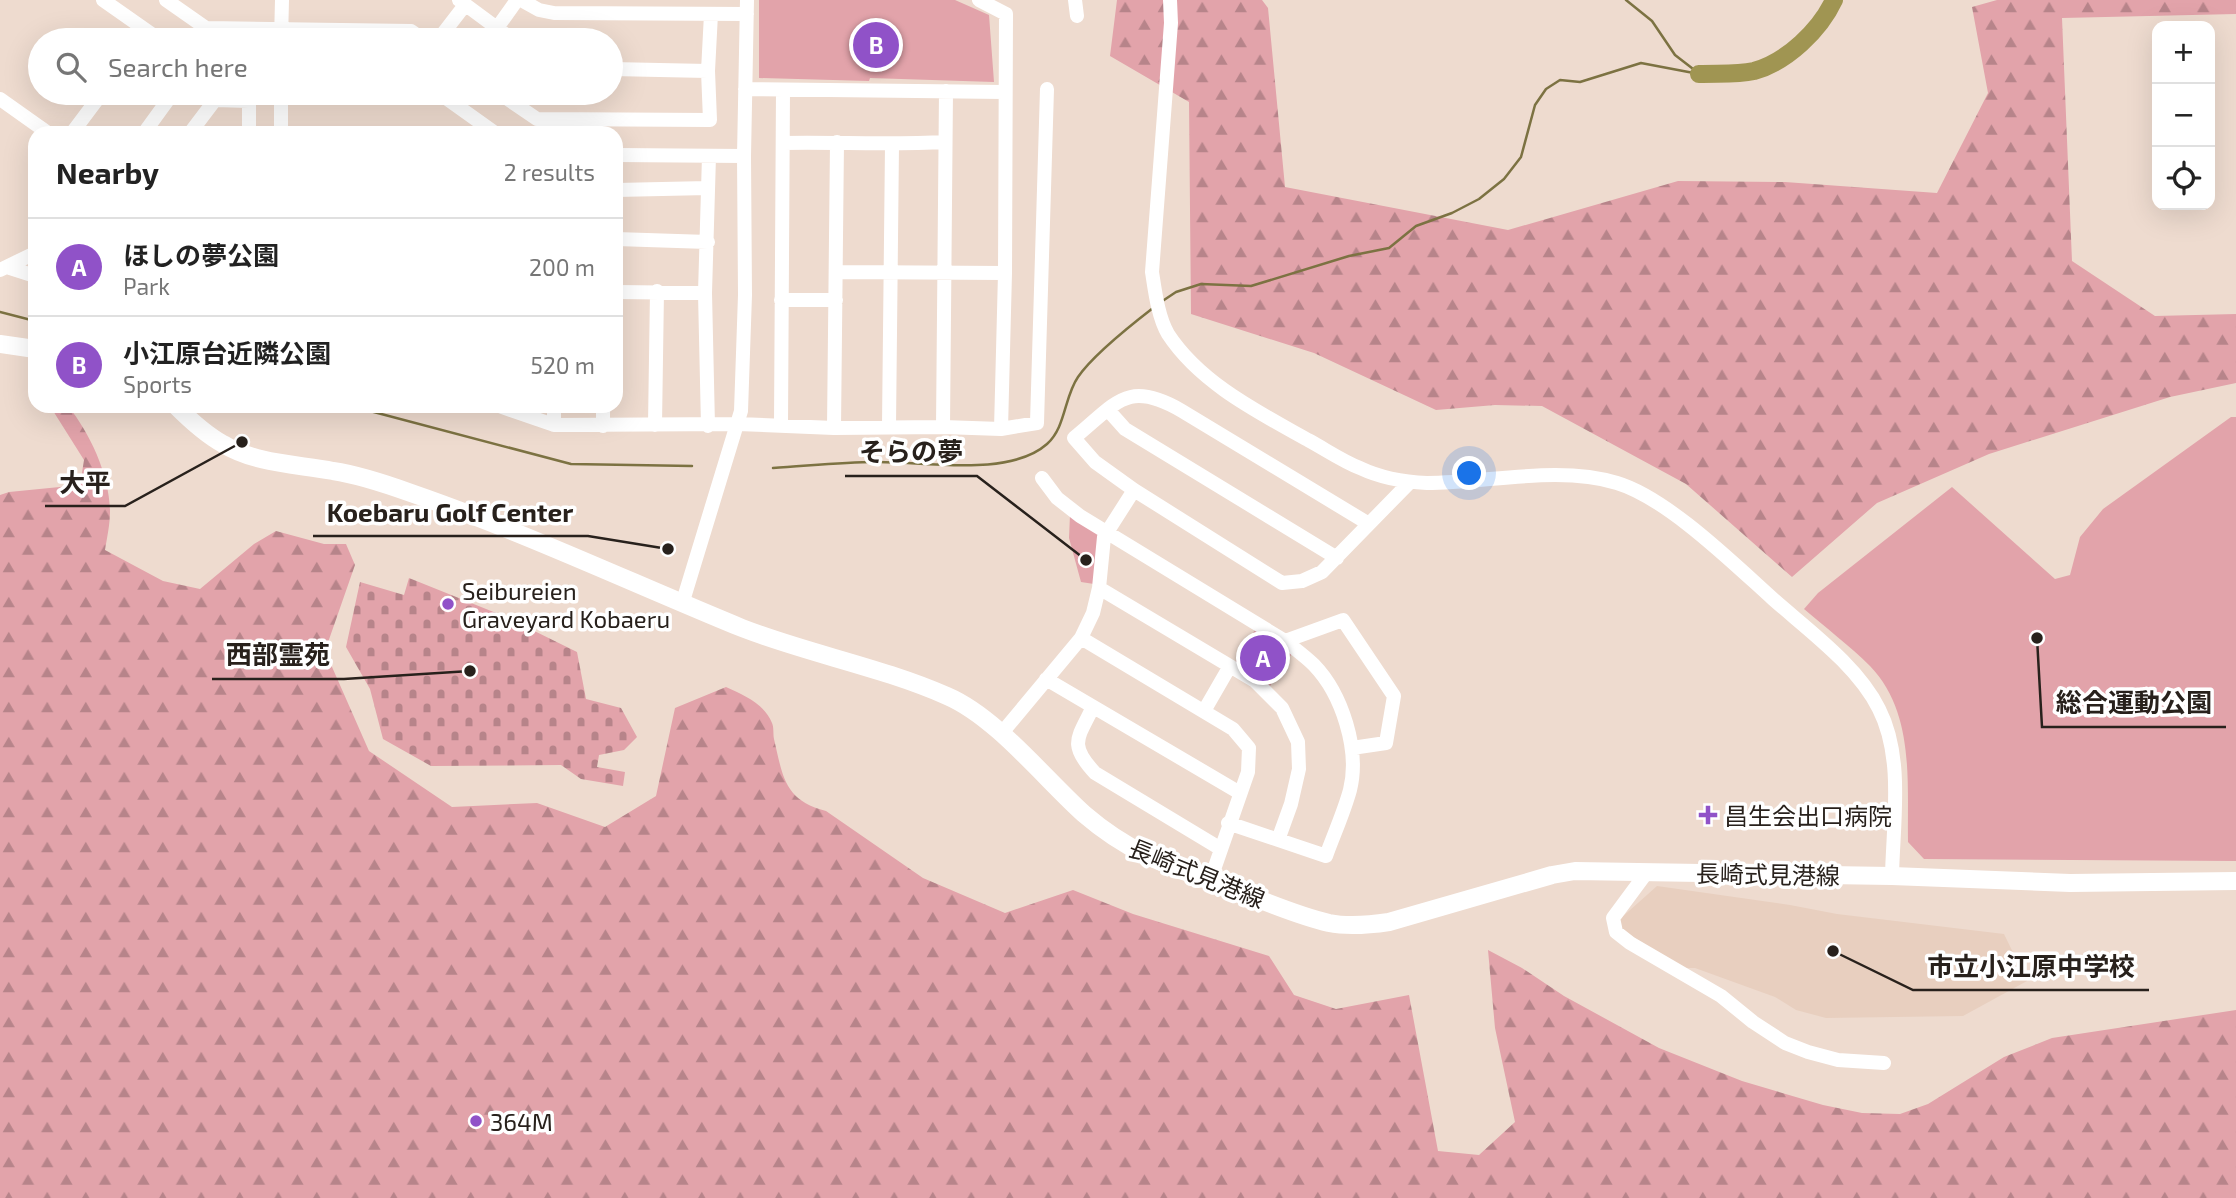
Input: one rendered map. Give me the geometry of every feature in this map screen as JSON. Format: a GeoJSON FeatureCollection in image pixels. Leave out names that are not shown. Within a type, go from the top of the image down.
{"type":"FeatureCollection","features":[{"type":"Feature","properties":{"kind":"main road"},"geometry":{"type":"LineString","coordinates":[[0,344],[28,348]]}},
{"type":"Feature","properties":{"kind":"main road","name":"長崎式見港線"},"geometry":{"type":"LineString","coordinates":[[183,413],[197,427],[225,445],[258,459],[335,471],[401,489],[549,546],[742,628],[798,648],[909,679],[957,701],[1001,734],[1084,814],[1121,843],[1157,863],[1331,924],[1363,926],[1389,922],[1552,875],[1575,871],[1892,876],[2070,883],[2236,881]]}},
{"type":"Feature","properties":{"kind":"street"},"geometry":{"type":"LineString","coordinates":[[103,0],[135,28]]}},
{"type":"Feature","properties":{"kind":"street"},"geometry":{"type":"LineString","coordinates":[[166,0],[206,28]]}},
{"type":"Feature","properties":{"kind":"street"},"geometry":{"type":"LineString","coordinates":[[281,28],[282,0]]}},
{"type":"Feature","properties":{"kind":"street"},"geometry":{"type":"LineString","coordinates":[[446,28],[462,2],[497,28],[519,0],[554,13],[710,14],[747,7],[745,295],[741,411],[683,601]]}},
{"type":"Feature","properties":{"kind":"street"},"geometry":{"type":"LineString","coordinates":[[979,0],[1006,14]]}},
{"type":"Feature","properties":{"kind":"street"},"geometry":{"type":"LineString","coordinates":[[1001,429],[1005,273],[1006,14],[1013,0]]}},
{"type":"Feature","properties":{"kind":"street"},"geometry":{"type":"LineString","coordinates":[[1075,0],[1077,16]]}},
{"type":"Feature","properties":{"kind":"street"},"geometry":{"type":"LineString","coordinates":[[1170,0],[1171,23],[1152,272],[1166,331],[1191,362],[1210,380],[1359,468],[1409,482],[1453,483],[1578,475],[1616,482],[1635,490],[1682,521],[1843,662],[1879,709],[1890,740],[1894,778],[1892,876]]}},
{"type":"Feature","properties":{"kind":"street"},"geometry":{"type":"LineString","coordinates":[[517,105],[537,119],[710,120],[710,14]]}},
{"type":"Feature","properties":{"kind":"street"},"geometry":{"type":"LineString","coordinates":[[623,69],[708,71]]}},
{"type":"Feature","properties":{"kind":"street"},"geometry":{"type":"LineString","coordinates":[[745,89],[1004,92]]}},
{"type":"Feature","properties":{"kind":"street"},"geometry":{"type":"LineString","coordinates":[[521,413],[554,425],[603,426],[738,424],[834,428],[889,426],[1001,429],[1037,423],[1047,89]]}},
{"type":"Feature","properties":{"kind":"street"},"geometry":{"type":"LineString","coordinates":[[781,425],[783,90]]}},
{"type":"Feature","properties":{"kind":"street"},"geometry":{"type":"LineString","coordinates":[[943,427],[946,92]]}},
{"type":"Feature","properties":{"kind":"street"},"geometry":{"type":"LineString","coordinates":[[0,99],[38,126]]}},
{"type":"Feature","properties":{"kind":"street"},"geometry":{"type":"LineString","coordinates":[[77,126],[93,105]]}},
{"type":"Feature","properties":{"kind":"street"},"geometry":{"type":"LineString","coordinates":[[149,126],[164,105]]}},
{"type":"Feature","properties":{"kind":"street"},"geometry":{"type":"LineString","coordinates":[[195,126],[211,105]]}},
{"type":"Feature","properties":{"kind":"street"},"geometry":{"type":"LineString","coordinates":[[249,105],[249,126]]}},
{"type":"Feature","properties":{"kind":"street"},"geometry":{"type":"LineString","coordinates":[[281,105],[281,126]]}},
{"type":"Feature","properties":{"kind":"street"},"geometry":{"type":"LineString","coordinates":[[456,105],[485,126]]}},
{"type":"Feature","properties":{"kind":"street"},"geometry":{"type":"LineString","coordinates":[[834,428],[837,142]]}},
{"type":"Feature","properties":{"kind":"street"},"geometry":{"type":"LineString","coordinates":[[783,143],[892,145],[945,142]]}},
{"type":"Feature","properties":{"kind":"street"},"geometry":{"type":"LineString","coordinates":[[889,426],[892,145]]}},
{"type":"Feature","properties":{"kind":"street"},"geometry":{"type":"LineString","coordinates":[[623,155],[744,156]]}},
{"type":"Feature","properties":{"kind":"street"},"geometry":{"type":"LineString","coordinates":[[708,426],[705,293],[709,156]]}},
{"type":"Feature","properties":{"kind":"street"},"geometry":{"type":"LineString","coordinates":[[623,190],[708,188]]}},
{"type":"Feature","properties":{"kind":"street"},"geometry":{"type":"LineString","coordinates":[[623,239],[708,242]]}},
{"type":"Feature","properties":{"kind":"street"},"geometry":{"type":"LineString","coordinates":[[3,268],[28,256]]}},
{"type":"Feature","properties":{"kind":"street"},"geometry":{"type":"LineString","coordinates":[[3,268],[28,273]]}},
{"type":"Feature","properties":{"kind":"street"},"geometry":{"type":"LineString","coordinates":[[837,272],[1005,273]]}},
{"type":"Feature","properties":{"kind":"street"},"geometry":{"type":"LineString","coordinates":[[655,425],[657,291]]}},
{"type":"Feature","properties":{"kind":"street"},"geometry":{"type":"LineString","coordinates":[[623,292],[705,293]]}},
{"type":"Feature","properties":{"kind":"street"},"geometry":{"type":"LineString","coordinates":[[781,300],[836,300]]}},
{"type":"Feature","properties":{"kind":"street"},"geometry":{"type":"LineString","coordinates":[[1369,524],[1163,400],[1146,395],[1133,394],[1108,410],[1074,438],[1095,462],[1134,490],[1282,583],[1303,581],[1322,572],[1369,524],[1409,482]]}},
{"type":"Feature","properties":{"kind":"street"},"geometry":{"type":"LineString","coordinates":[[1108,410],[1125,429],[1336,558]]}},
{"type":"Feature","properties":{"kind":"street"},"geometry":{"type":"LineString","coordinates":[[554,413],[554,425]]}},
{"type":"Feature","properties":{"kind":"street"},"geometry":{"type":"LineString","coordinates":[[603,413],[603,426]]}},
{"type":"Feature","properties":{"kind":"street"},"geometry":{"type":"LineString","coordinates":[[1042,478],[1057,498],[1107,532],[1285,641],[1315,666],[1334,693],[1352,748],[1351,788],[1326,856],[1228,823]]}},
{"type":"Feature","properties":{"kind":"street"},"geometry":{"type":"LineString","coordinates":[[1001,734],[1081,638],[1093,613],[1099,588],[1104,537],[1134,490]]}},
{"type":"Feature","properties":{"kind":"street"},"geometry":{"type":"LineString","coordinates":[[1099,588],[1255,681],[1282,708],[1297,741],[1299,769],[1291,804],[1278,840]]}},
{"type":"Feature","properties":{"kind":"street"},"geometry":{"type":"LineString","coordinates":[[1285,641],[1343,620],[1394,696],[1386,743],[1352,748]]}},
{"type":"Feature","properties":{"kind":"street"},"geometry":{"type":"LineString","coordinates":[[1081,638],[1234,729],[1249,748],[1248,772],[1210,881]]}},
{"type":"Feature","properties":{"kind":"street"},"geometry":{"type":"LineString","coordinates":[[1204,711],[1230,666]]}},
{"type":"Feature","properties":{"kind":"street"},"geometry":{"type":"LineString","coordinates":[[1046,679],[1092,709],[1240,793]]}},
{"type":"Feature","properties":{"kind":"street"},"geometry":{"type":"LineString","coordinates":[[1092,709],[1077,739],[1080,757],[1095,773],[1221,849]]}},
{"type":"Feature","properties":{"kind":"street"},"geometry":{"type":"LineString","coordinates":[[1647,872],[1613,918],[1616,932],[1630,943],[1721,996],[1753,1022],[1785,1042],[1838,1060],[1884,1063]]}},
{"type":"Feature","properties":{"kind":"shaded area"},"geometry":{"type":"Polygon","coordinates":[[[1657,886],[1837,914],[2004,934],[2027,981],[1963,1016],[1826,1018],[1796,1010],[1775,997],[1695,968],[1678,968],[1622,929],[1620,919],[1657,886]]]}},
{"type":"Feature","properties":{"kind":"green space"},"geometry":{"type":"Polygon","coordinates":[[[759,0],[955,0],[989,15],[994,82],[759,78],[759,0]]]}},
{"type":"Feature","properties":{"kind":"green space"},"geometry":{"type":"Polygon","coordinates":[[[1117,0],[1262,0],[1268,8],[1285,187],[1508,230],[1678,181],[1785,182],[1937,193],[1988,93],[1972,7],[1997,0],[2236,0],[2236,14],[2062,18],[2072,261],[2155,316],[2236,314],[2236,383],[2170,397],[1989,454],[1877,503],[1792,577],[1686,484],[1542,406],[1495,405],[1436,410],[1314,353],[1191,314],[1189,102],[1110,56],[1117,0]]]}},
{"type":"Feature","properties":{"kind":"green space"},"geometry":{"type":"Polygon","coordinates":[[[54,413],[73,413],[84,429],[103,470],[110,512],[105,550],[163,581],[200,589],[254,544],[276,531],[324,544],[346,544],[355,565],[325,651],[369,751],[452,807],[537,803],[605,827],[656,796],[675,708],[726,687],[752,700],[768,716],[773,725],[783,776],[793,793],[812,806],[826,811],[923,878],[1005,913],[1073,890],[1133,914],[1269,956],[1294,995],[1336,1009],[1409,995],[1438,1151],[1479,1155],[1515,1122],[1495,1028],[1488,950],[1522,968],[1564,996],[1659,1048],[1742,1081],[1823,1105],[1862,1113],[1900,1114],[1928,1104],[2004,1057],[2052,1038],[2236,1010],[2236,1198],[0,1198],[0,495],[80,485],[84,460],[54,413]]]}},
{"type":"Feature","properties":{"kind":"green space"},"geometry":{"type":"Polygon","coordinates":[[[2231,417],[2236,417],[2236,861],[1924,859],[1908,842],[1906,749],[1895,705],[1885,685],[1870,666],[1804,609],[1818,593],[1952,487],[2055,579],[2070,575],[2080,537],[2103,509],[2231,417]]]}},
{"type":"Feature","properties":{"kind":"green space"},"geometry":{"type":"Polygon","coordinates":[[[1070,515],[1099,534],[1094,584],[1081,582],[1069,538],[1070,515]]]}},
{"type":"Feature","properties":{"kind":"green space"},"geometry":{"type":"Polygon","coordinates":[[[409,578],[506,617],[577,652],[586,699],[621,708],[637,737],[624,750],[599,755],[597,767],[625,772],[623,786],[581,779],[561,765],[431,766],[383,739],[370,689],[346,647],[360,582],[404,595],[409,578]]]}},
{"type":"Feature","properties":{"kind":"green space"},"geometry":{"type":"Polygon","coordinates":[[[1256,628],[1293,652],[1270,686],[1234,664],[1256,628]]]}},
{"type":"Feature","properties":{"kind":"waterway"},"geometry":{"type":"LineString","coordinates":[[1626,0],[1652,21],[1675,55],[1697,72]]}},
{"type":"Feature","properties":{"kind":"waterway"},"geometry":{"type":"LineString","coordinates":[[1699,74],[1747,72],[1766,67],[1801,43],[1820,22],[1834,0]]}},
{"type":"Feature","properties":{"kind":"waterway"},"geometry":{"type":"LineString","coordinates":[[1161,302],[1176,292],[1201,284],[1251,286],[1349,256],[1389,248],[1416,226],[1452,213],[1479,199],[1504,179],[1521,157],[1535,105],[1546,89],[1560,80],[1580,82],[1641,63],[1699,74]]}},
{"type":"Feature","properties":{"kind":"waterway"},"geometry":{"type":"LineString","coordinates":[[773,468],[862,462],[988,464],[1011,461],[1031,454],[1053,437],[1073,385],[1085,368],[1153,308]]}},
{"type":"Feature","properties":{"kind":"waterway"},"geometry":{"type":"LineString","coordinates":[[0,312],[28,319]]}},
{"type":"Feature","properties":{"kind":"waterway"},"geometry":{"type":"LineString","coordinates":[[378,413],[571,464],[692,466]]}},
{"type":"Feature","properties":{"kind":"place","name":"小江原台近隣公園"},"geometry":{"type":"Point","coordinates":[876,45]}},
{"type":"Feature","properties":{"kind":"place","name":"大平"},"geometry":{"type":"Point","coordinates":[242,442]}},
{"type":"Feature","properties":{"kind":"place","name":"Koebaru Golf Center"},"geometry":{"type":"Point","coordinates":[668,549]}},
{"type":"Feature","properties":{"kind":"place","name":"そらの夢"},"geometry":{"type":"Point","coordinates":[1086,560]}},
{"type":"Feature","properties":{"kind":"place","name":"Seibureien Graveyard Kobaeru"},"geometry":{"type":"Point","coordinates":[448,604]}},
{"type":"Feature","properties":{"kind":"place","name":"総合運動公園"},"geometry":{"type":"Point","coordinates":[2037,638]}},
{"type":"Feature","properties":{"kind":"place","name":"ほしの夢公園"},"geometry":{"type":"Point","coordinates":[1263,658]}},
{"type":"Feature","properties":{"kind":"place","name":"西部霊苑"},"geometry":{"type":"Point","coordinates":[470,671]}},
{"type":"Feature","properties":{"kind":"place","name":"昌生会出口病院"},"geometry":{"type":"Point","coordinates":[1708,815]}},
{"type":"Feature","properties":{"kind":"place","name":"市立小江原中学校"},"geometry":{"type":"Point","coordinates":[1833,951]}},
{"type":"Feature","properties":{"kind":"place","name":"364M"},"geometry":{"type":"Point","coordinates":[476,1121]}}]}
